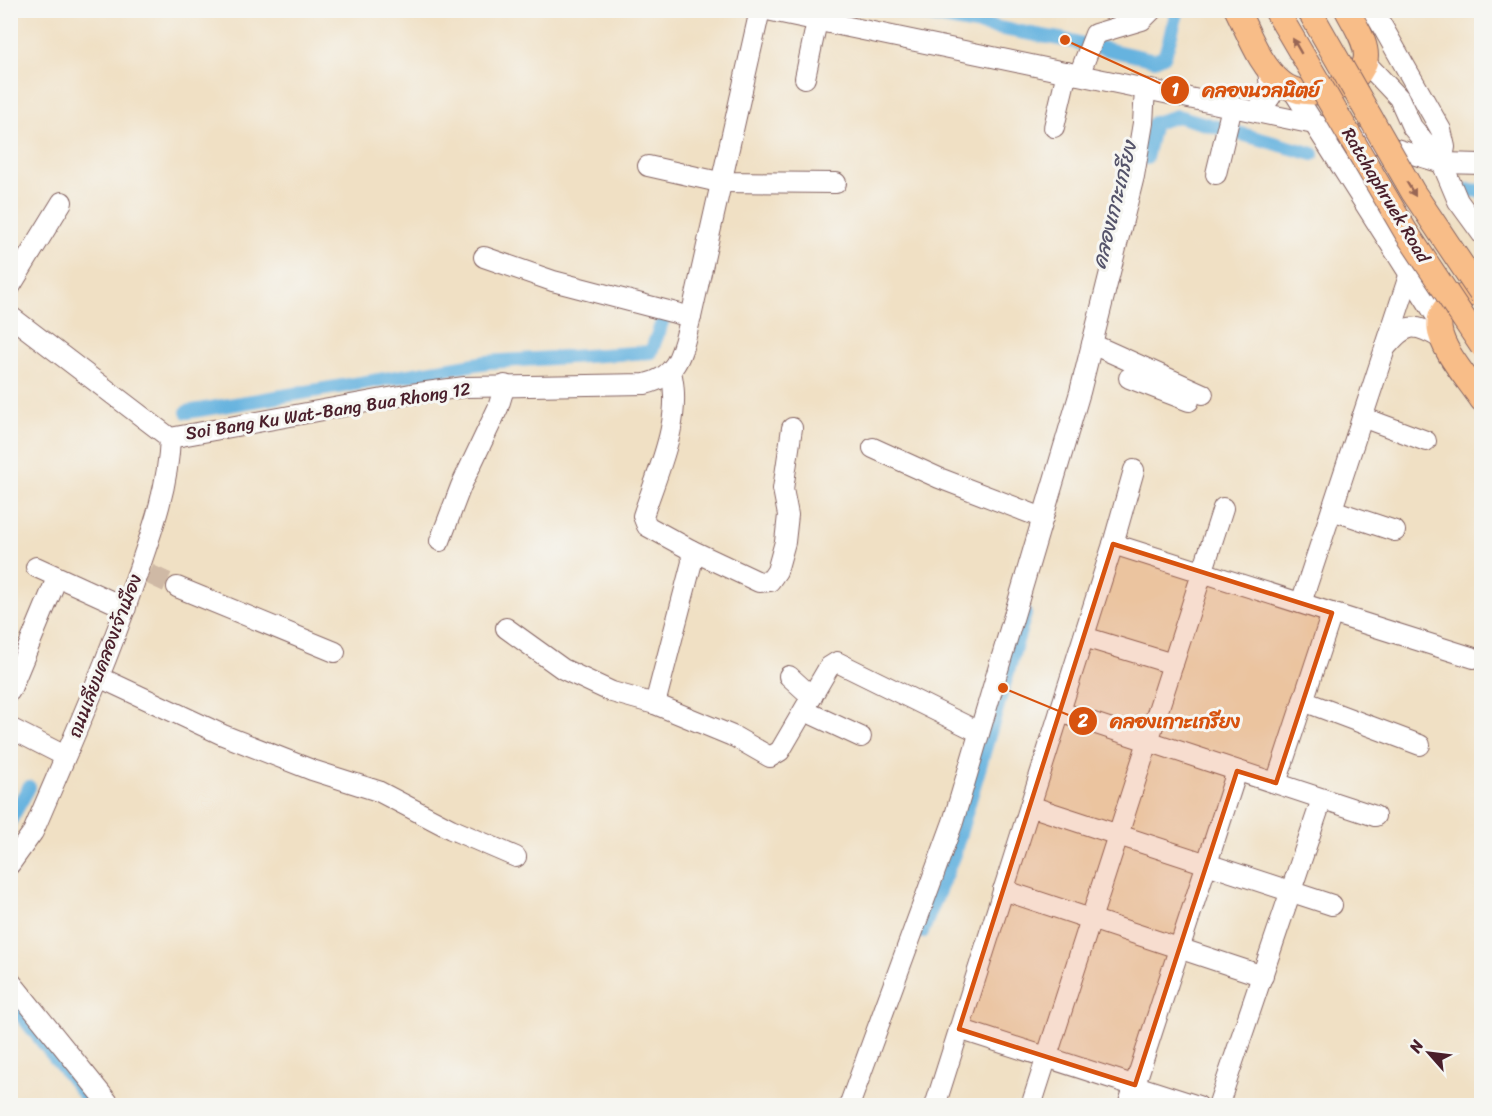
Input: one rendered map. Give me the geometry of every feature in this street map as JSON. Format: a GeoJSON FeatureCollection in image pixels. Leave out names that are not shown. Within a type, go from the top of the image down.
{"type":"FeatureCollection","features":[{"type":"Feature","properties":{"kind":"main road"},"geometry":{"type":"LineString","coordinates":[[1237,10],[1268,70],[1292,89],[1305,94],[1320,94],[1342,86],[1356,75],[1365,62],[1365,49],[1347,10]]}},
{"type":"Feature","properties":{"kind":"main road","name":"Ratchaphruek Road"},"geometry":{"type":"LineString","coordinates":[[1276,10],[1406,232],[1482,346]]}},
{"type":"Feature","properties":{"kind":"main road","name":"Ratchaphruek Road"},"geometry":{"type":"LineString","coordinates":[[1309,10],[1413,192],[1482,295]]}},
{"type":"Feature","properties":{"kind":"main road"},"geometry":{"type":"LineString","coordinates":[[1482,290],[1454,299],[1445,308],[1439,329],[1482,400]]}},
{"type":"Feature","properties":{"kind":"street"},"geometry":{"type":"LineString","coordinates":[[760,10],[719,182],[691,317],[680,357],[670,372],[675,391],[669,435],[643,516],[647,526],[759,582],[770,581],[777,571],[785,542],[788,515],[783,489],[792,428]]}},
{"type":"Feature","properties":{"kind":"street"},"geometry":{"type":"LineString","coordinates":[[767,10],[1145,89],[1231,111],[1254,111],[1314,124],[1442,163],[1482,163]]}},
{"type":"Feature","properties":{"kind":"street"},"geometry":{"type":"LineString","coordinates":[[1054,127],[1073,74],[1099,32],[1142,20],[1152,10]]}},
{"type":"Feature","properties":{"kind":"street"},"geometry":{"type":"LineString","coordinates":[[1373,10],[1441,130],[1460,151],[1482,163]]}},
{"type":"Feature","properties":{"kind":"street"},"geometry":{"type":"LineString","coordinates":[[805,78],[817,21]]}},
{"type":"Feature","properties":{"kind":"street"},"geometry":{"type":"LineString","coordinates":[[1365,62],[1400,98],[1412,127],[1442,163],[1458,201],[1482,234]]}},
{"type":"Feature","properties":{"kind":"street"},"geometry":{"type":"LineString","coordinates":[[1254,111],[1266,103],[1271,96],[1268,70]]}},
{"type":"Feature","properties":{"kind":"street"},"geometry":{"type":"LineString","coordinates":[[849,1106],[935,876],[1043,518],[1098,347],[1134,176],[1143,123],[1145,89]]}},
{"type":"Feature","properties":{"kind":"street"},"geometry":{"type":"LineString","coordinates":[[1292,89],[1409,276],[1439,329]]}},
{"type":"Feature","properties":{"kind":"street"},"geometry":{"type":"LineString","coordinates":[[1216,174],[1231,111]]}},
{"type":"Feature","properties":{"kind":"street"},"geometry":{"type":"LineString","coordinates":[[1393,148],[1407,139],[1412,127]]}},
{"type":"Feature","properties":{"kind":"street"},"geometry":{"type":"LineString","coordinates":[[1441,130],[1445,147],[1442,163]]}},
{"type":"Feature","properties":{"kind":"street"},"geometry":{"type":"LineString","coordinates":[[648,166],[719,182],[836,183]]}},
{"type":"Feature","properties":{"kind":"street"},"geometry":{"type":"LineString","coordinates":[[10,287],[62,202]]}},
{"type":"Feature","properties":{"kind":"street"},"geometry":{"type":"LineString","coordinates":[[484,257],[553,281],[691,317]]}},
{"type":"Feature","properties":{"kind":"street"},"geometry":{"type":"LineString","coordinates":[[1301,603],[1409,276]]}},
{"type":"Feature","properties":{"kind":"street","name":"Soi Bang Ku Wat-Bang Bua Rhong 12"},"geometry":{"type":"LineString","coordinates":[[10,316],[170,438],[411,394],[505,385],[645,384],[660,380],[670,372]]}},
{"type":"Feature","properties":{"kind":"street"},"geometry":{"type":"LineString","coordinates":[[1386,347],[1398,332],[1410,327],[1439,329]]}},
{"type":"Feature","properties":{"kind":"street"},"geometry":{"type":"LineString","coordinates":[[1098,347],[1129,378],[1196,397]]}},
{"type":"Feature","properties":{"kind":"street"},"geometry":{"type":"LineString","coordinates":[[440,541],[461,486],[498,408],[505,385]]}},
{"type":"Feature","properties":{"kind":"street"},"geometry":{"type":"LineString","coordinates":[[1362,417],[1426,441]]}},
{"type":"Feature","properties":{"kind":"street","name":"ถนนเลียบคลองเจ้าเมือง"},"geometry":{"type":"LineString","coordinates":[[10,864],[33,832],[126,608],[144,572],[165,489],[170,438]]}},
{"type":"Feature","properties":{"kind":"street"},"geometry":{"type":"LineString","coordinates":[[873,448],[939,478],[1043,518]]}},
{"type":"Feature","properties":{"kind":"street"},"geometry":{"type":"LineString","coordinates":[[935,1106],[1084,637],[1134,470]]}},
{"type":"Feature","properties":{"kind":"street"},"geometry":{"type":"LineString","coordinates":[[1030,1106],[1223,508]]}},
{"type":"Feature","properties":{"kind":"street"},"geometry":{"type":"LineString","coordinates":[[1332,510],[1395,531]]}},
{"type":"Feature","properties":{"kind":"street"},"geometry":{"type":"LineString","coordinates":[[1113,544],[1474,658]]}},
{"type":"Feature","properties":{"kind":"street"},"geometry":{"type":"LineString","coordinates":[[655,704],[692,561],[691,550]]}},
{"type":"Feature","properties":{"kind":"street"},"geometry":{"type":"LineString","coordinates":[[36,567],[126,608]]}},
{"type":"Feature","properties":{"kind":"street"},"geometry":{"type":"LineString","coordinates":[[10,691],[57,578]]}},
{"type":"Feature","properties":{"kind":"street"},"geometry":{"type":"LineString","coordinates":[[177,587],[335,652]]}},
{"type":"Feature","properties":{"kind":"street"},"geometry":{"type":"LineString","coordinates":[[1276,783],[1332,613]]}},
{"type":"Feature","properties":{"kind":"street"},"geometry":{"type":"LineString","coordinates":[[506,628],[563,669],[612,692],[655,704],[735,737],[770,757],[780,751],[832,663],[837,662],[979,732]]}},
{"type":"Feature","properties":{"kind":"street"},"geometry":{"type":"LineString","coordinates":[[1084,637],[1173,664]]}},
{"type":"Feature","properties":{"kind":"street"},"geometry":{"type":"LineString","coordinates":[[789,676],[809,704],[861,737]]}},
{"type":"Feature","properties":{"kind":"street"},"geometry":{"type":"LineString","coordinates":[[99,677],[223,735],[312,770],[378,791],[451,829],[516,857]]}},
{"type":"Feature","properties":{"kind":"street"},"geometry":{"type":"LineString","coordinates":[[1303,701],[1420,745]]}},
{"type":"Feature","properties":{"kind":"street"},"geometry":{"type":"LineString","coordinates":[[1060,712],[1375,816]]}},
{"type":"Feature","properties":{"kind":"street"},"geometry":{"type":"LineString","coordinates":[[10,728],[65,756]]}},
{"type":"Feature","properties":{"kind":"street"},"geometry":{"type":"LineString","coordinates":[[1128,1106],[1237,771]]}},
{"type":"Feature","properties":{"kind":"street"},"geometry":{"type":"LineString","coordinates":[[1218,1106],[1322,799]]}},
{"type":"Feature","properties":{"kind":"street"},"geometry":{"type":"LineString","coordinates":[[1030,806],[1332,905]]}},
{"type":"Feature","properties":{"kind":"street"},"geometry":{"type":"LineString","coordinates":[[1003,890],[1263,976]]}},
{"type":"Feature","properties":{"kind":"street"},"geometry":{"type":"LineString","coordinates":[[10,981],[111,1106]]}},
{"type":"Feature","properties":{"kind":"street"},"geometry":{"type":"LineString","coordinates":[[959,1029],[1198,1106]]}},
{"type":"Feature","properties":{"kind":"highlighted area"},"geometry":{"type":"Polygon","coordinates":[[[1113,544],[1332,613],[1276,783],[1237,771],[1135,1085],[959,1029],[1113,544]]]}},
{"type":"Feature","properties":{"kind":"waterway"},"geometry":{"type":"LineString","coordinates":[[898,10],[1065,40],[1155,60],[1165,55],[1178,10]]}},
{"type":"Feature","properties":{"kind":"waterway","name":"คลองเกาะเกรียง"},"geometry":{"type":"LineString","coordinates":[[1146,158],[1154,123],[1177,116],[1313,154]]}},
{"type":"Feature","properties":{"kind":"waterway","name":"คลองเกาะเกรียง"},"geometry":{"type":"LineString","coordinates":[[1468,190],[1482,191]]}},
{"type":"Feature","properties":{"kind":"waterway"},"geometry":{"type":"LineString","coordinates":[[187,412],[487,362],[651,352],[664,317]]}},
{"type":"Feature","properties":{"kind":"waterway","name":"คลองเกาะเกรียง"},"geometry":{"type":"LineString","coordinates":[[922,932],[954,854],[1025,614]]}},
{"type":"Feature","properties":{"kind":"waterway"},"geometry":{"type":"LineString","coordinates":[[10,821],[29,787]]}},
{"type":"Feature","properties":{"kind":"waterway"},"geometry":{"type":"LineString","coordinates":[[10,1001],[93,1106]]}},
{"type":"Feature","properties":{"kind":"tunnel"},"geometry":{"type":"LineString","coordinates":[[149,574],[177,587]]}},
{"type":"Feature","properties":{"kind":"place","name":"คลองนวลนิตย์"},"geometry":{"type":"Point","coordinates":[1065,40]}},
{"type":"Feature","properties":{"kind":"place","name":"คลองเกาะเกรียง"},"geometry":{"type":"Point","coordinates":[1003,688]}}]}
